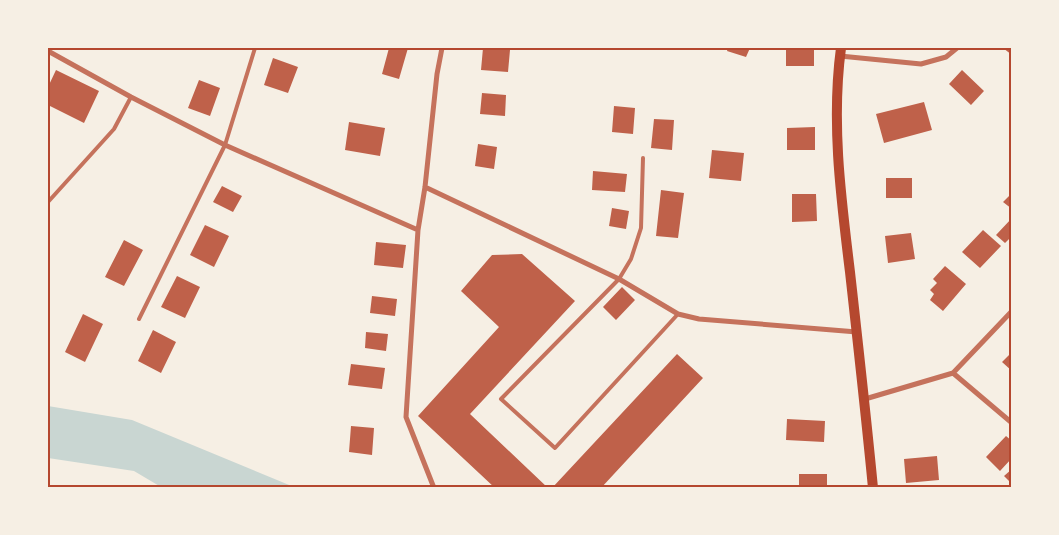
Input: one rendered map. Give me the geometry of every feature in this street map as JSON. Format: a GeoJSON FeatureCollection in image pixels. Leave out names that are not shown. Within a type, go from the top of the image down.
{"type":"FeatureCollection","features":[{"type":"Feature","properties":{"kind":"main road"},"geometry":{"type":"LineString","coordinates":[[840,52],[836,114],[841,200],[865,399],[873,488]]}},
{"type":"Feature","properties":{"kind":"street"},"geometry":{"type":"LineString","coordinates":[[434,488],[406,416],[418,230],[425,186],[437,74],[442,48]]}},
{"type":"Feature","properties":{"kind":"street"},"geometry":{"type":"LineString","coordinates":[[840,52],[921,64],[946,57],[957,48]]}},
{"type":"Feature","properties":{"kind":"street"},"geometry":{"type":"LineString","coordinates":[[48,51],[225,146],[418,230]]}},
{"type":"Feature","properties":{"kind":"street"},"geometry":{"type":"LineString","coordinates":[[425,186],[619,279],[678,314],[699,319],[857,332]]}},
{"type":"Feature","properties":{"kind":"street"},"geometry":{"type":"LineString","coordinates":[[865,399],[953,373],[1012,310]]}},
{"type":"Feature","properties":{"kind":"street"},"geometry":{"type":"LineString","coordinates":[[953,373],[1012,423]]}},
{"type":"Feature","properties":{"kind":"lane"},"geometry":{"type":"LineString","coordinates":[[139,319],[225,146],[255,48]]}},
{"type":"Feature","properties":{"kind":"lane"},"geometry":{"type":"LineString","coordinates":[[48,202],[114,129],[131,97]]}},
{"type":"Feature","properties":{"kind":"lane"},"geometry":{"type":"LineString","coordinates":[[643,158],[641,228],[631,259],[619,279],[501,399],[555,448],[678,314]]}},
{"type":"Feature","properties":{"kind":"shaded area"},"geometry":{"type":"Polygon","coordinates":[[[48,406],[132,420],[294,487],[161,487],[134,471],[48,458],[48,406]]]}},
{"type":"Feature","properties":{"kind":"building"},"geometry":{"type":"Polygon","coordinates":[[[389,48],[408,48],[399,79],[382,74],[389,48]]]}},
{"type":"Feature","properties":{"kind":"building"},"geometry":{"type":"Polygon","coordinates":[[[483,48],[510,50],[508,72],[481,70],[483,48]]]}},
{"type":"Feature","properties":{"kind":"building"},"geometry":{"type":"Polygon","coordinates":[[[728,48],[750,48],[746,57],[727,51],[728,48]]]}},
{"type":"Feature","properties":{"kind":"building"},"geometry":{"type":"Polygon","coordinates":[[[786,48],[814,48],[814,66],[786,66],[786,48]]]}},
{"type":"Feature","properties":{"kind":"building"},"geometry":{"type":"Polygon","coordinates":[[[1003,48],[1012,48],[1012,55],[1003,48]]]}},
{"type":"Feature","properties":{"kind":"building"},"geometry":{"type":"Polygon","coordinates":[[[273,58],[298,67],[288,93],[264,85],[273,58]]]}},
{"type":"Feature","properties":{"kind":"building"},"geometry":{"type":"Polygon","coordinates":[[[56,70],[99,91],[84,123],[48,105],[48,87],[56,70]]]}},
{"type":"Feature","properties":{"kind":"building"},"geometry":{"type":"Polygon","coordinates":[[[962,70],[984,91],[971,105],[949,84],[962,70]]]}},
{"type":"Feature","properties":{"kind":"building"},"geometry":{"type":"Polygon","coordinates":[[[199,80],[220,88],[210,116],[188,108],[199,80]]]}},
{"type":"Feature","properties":{"kind":"building"},"geometry":{"type":"Polygon","coordinates":[[[482,93],[506,95],[505,116],[480,114],[482,93]]]}},
{"type":"Feature","properties":{"kind":"building"},"geometry":{"type":"Polygon","coordinates":[[[924,102],[932,130],[884,143],[876,114],[924,102]]]}},
{"type":"Feature","properties":{"kind":"building"},"geometry":{"type":"Polygon","coordinates":[[[614,106],[635,108],[633,134],[612,132],[614,106]]]}},
{"type":"Feature","properties":{"kind":"building"},"geometry":{"type":"Polygon","coordinates":[[[654,119],[674,120],[672,150],[651,148],[654,119]]]}},
{"type":"Feature","properties":{"kind":"building"},"geometry":{"type":"Polygon","coordinates":[[[349,122],[385,128],[380,156],[345,150],[349,122]]]}},
{"type":"Feature","properties":{"kind":"building"},"geometry":{"type":"Polygon","coordinates":[[[815,127],[815,150],[787,150],[787,128],[815,127]]]}},
{"type":"Feature","properties":{"kind":"building"},"geometry":{"type":"Polygon","coordinates":[[[478,144],[497,147],[494,169],[475,166],[478,144]]]}},
{"type":"Feature","properties":{"kind":"building"},"geometry":{"type":"Polygon","coordinates":[[[712,150],[744,153],[741,181],[709,178],[712,150]]]}},
{"type":"Feature","properties":{"kind":"building"},"geometry":{"type":"Polygon","coordinates":[[[593,171],[627,174],[625,192],[592,190],[593,171]]]}},
{"type":"Feature","properties":{"kind":"building"},"geometry":{"type":"Polygon","coordinates":[[[886,178],[912,178],[912,198],[886,198],[886,178]]]}},
{"type":"Feature","properties":{"kind":"building"},"geometry":{"type":"Polygon","coordinates":[[[222,186],[242,196],[233,212],[213,202],[222,186]]]}},
{"type":"Feature","properties":{"kind":"building"},"geometry":{"type":"Polygon","coordinates":[[[661,190],[684,193],[678,238],[656,236],[661,190]]]}},
{"type":"Feature","properties":{"kind":"building"},"geometry":{"type":"Polygon","coordinates":[[[1012,193],[1012,209],[1003,202],[1012,193]]]}},
{"type":"Feature","properties":{"kind":"building"},"geometry":{"type":"Polygon","coordinates":[[[792,194],[816,194],[817,221],[792,222],[792,194]]]}},
{"type":"Feature","properties":{"kind":"building"},"geometry":{"type":"Polygon","coordinates":[[[612,208],[629,211],[626,229],[609,226],[612,208]]]}},
{"type":"Feature","properties":{"kind":"building"},"geometry":{"type":"Polygon","coordinates":[[[1012,218],[1012,236],[1005,243],[996,235],[1012,218]]]}},
{"type":"Feature","properties":{"kind":"building"},"geometry":{"type":"Polygon","coordinates":[[[205,225],[229,236],[214,267],[190,255],[205,225]]]}},
{"type":"Feature","properties":{"kind":"building"},"geometry":{"type":"Polygon","coordinates":[[[983,230],[1001,246],[980,268],[962,252],[983,230]]]}},
{"type":"Feature","properties":{"kind":"building"},"geometry":{"type":"Polygon","coordinates":[[[911,233],[915,259],[888,263],[885,236],[911,233]]]}},
{"type":"Feature","properties":{"kind":"building"},"geometry":{"type":"Polygon","coordinates":[[[124,240],[143,250],[124,286],[105,277],[124,240]]]}},
{"type":"Feature","properties":{"kind":"building"},"geometry":{"type":"Polygon","coordinates":[[[376,242],[406,245],[403,268],[374,265],[376,242]]]}},
{"type":"Feature","properties":{"kind":"building"},"geometry":{"type":"Polygon","coordinates":[[[522,254],[575,301],[470,414],[548,488],[495,488],[418,416],[499,327],[461,291],[492,255],[522,254]]]}},
{"type":"Feature","properties":{"kind":"building"},"geometry":{"type":"Polygon","coordinates":[[[945,266],[966,284],[943,311],[930,300],[934,294],[930,290],[937,283],[933,279],[945,266]]]}},
{"type":"Feature","properties":{"kind":"building"},"geometry":{"type":"Polygon","coordinates":[[[177,276],[200,287],[185,318],[161,307],[177,276]]]}},
{"type":"Feature","properties":{"kind":"building"},"geometry":{"type":"Polygon","coordinates":[[[622,287],[635,300],[616,320],[603,307],[622,287]]]}},
{"type":"Feature","properties":{"kind":"building"},"geometry":{"type":"Polygon","coordinates":[[[372,296],[397,299],[395,316],[370,313],[372,296]]]}},
{"type":"Feature","properties":{"kind":"building"},"geometry":{"type":"Polygon","coordinates":[[[83,314],[103,324],[85,362],[65,352],[83,314]]]}},
{"type":"Feature","properties":{"kind":"building"},"geometry":{"type":"Polygon","coordinates":[[[153,330],[176,342],[161,373],[138,361],[153,330]]]}},
{"type":"Feature","properties":{"kind":"building"},"geometry":{"type":"Polygon","coordinates":[[[366,332],[388,334],[386,351],[365,348],[366,332]]]}},
{"type":"Feature","properties":{"kind":"building"},"geometry":{"type":"Polygon","coordinates":[[[1012,352],[1012,371],[1002,362],[1012,352]]]}},
{"type":"Feature","properties":{"kind":"building"},"geometry":{"type":"Polygon","coordinates":[[[677,354],[703,378],[601,488],[552,488],[677,354]]]}},
{"type":"Feature","properties":{"kind":"building"},"geometry":{"type":"Polygon","coordinates":[[[351,364],[385,368],[382,389],[348,385],[351,364]]]}},
{"type":"Feature","properties":{"kind":"building"},"geometry":{"type":"Polygon","coordinates":[[[787,419],[825,421],[824,442],[786,440],[787,419]]]}},
{"type":"Feature","properties":{"kind":"building"},"geometry":{"type":"Polygon","coordinates":[[[351,426],[374,428],[372,455],[349,452],[351,426]]]}},
{"type":"Feature","properties":{"kind":"building"},"geometry":{"type":"Polygon","coordinates":[[[1006,436],[1012,441],[1012,458],[1000,471],[986,457],[1006,436]]]}},
{"type":"Feature","properties":{"kind":"building"},"geometry":{"type":"Polygon","coordinates":[[[937,456],[939,480],[906,483],[904,459],[937,456]]]}},
{"type":"Feature","properties":{"kind":"building"},"geometry":{"type":"Polygon","coordinates":[[[1012,469],[1012,484],[1004,476],[1012,469]]]}},
{"type":"Feature","properties":{"kind":"building"},"geometry":{"type":"Polygon","coordinates":[[[799,474],[827,474],[827,488],[799,488],[799,474]]]}}]}
